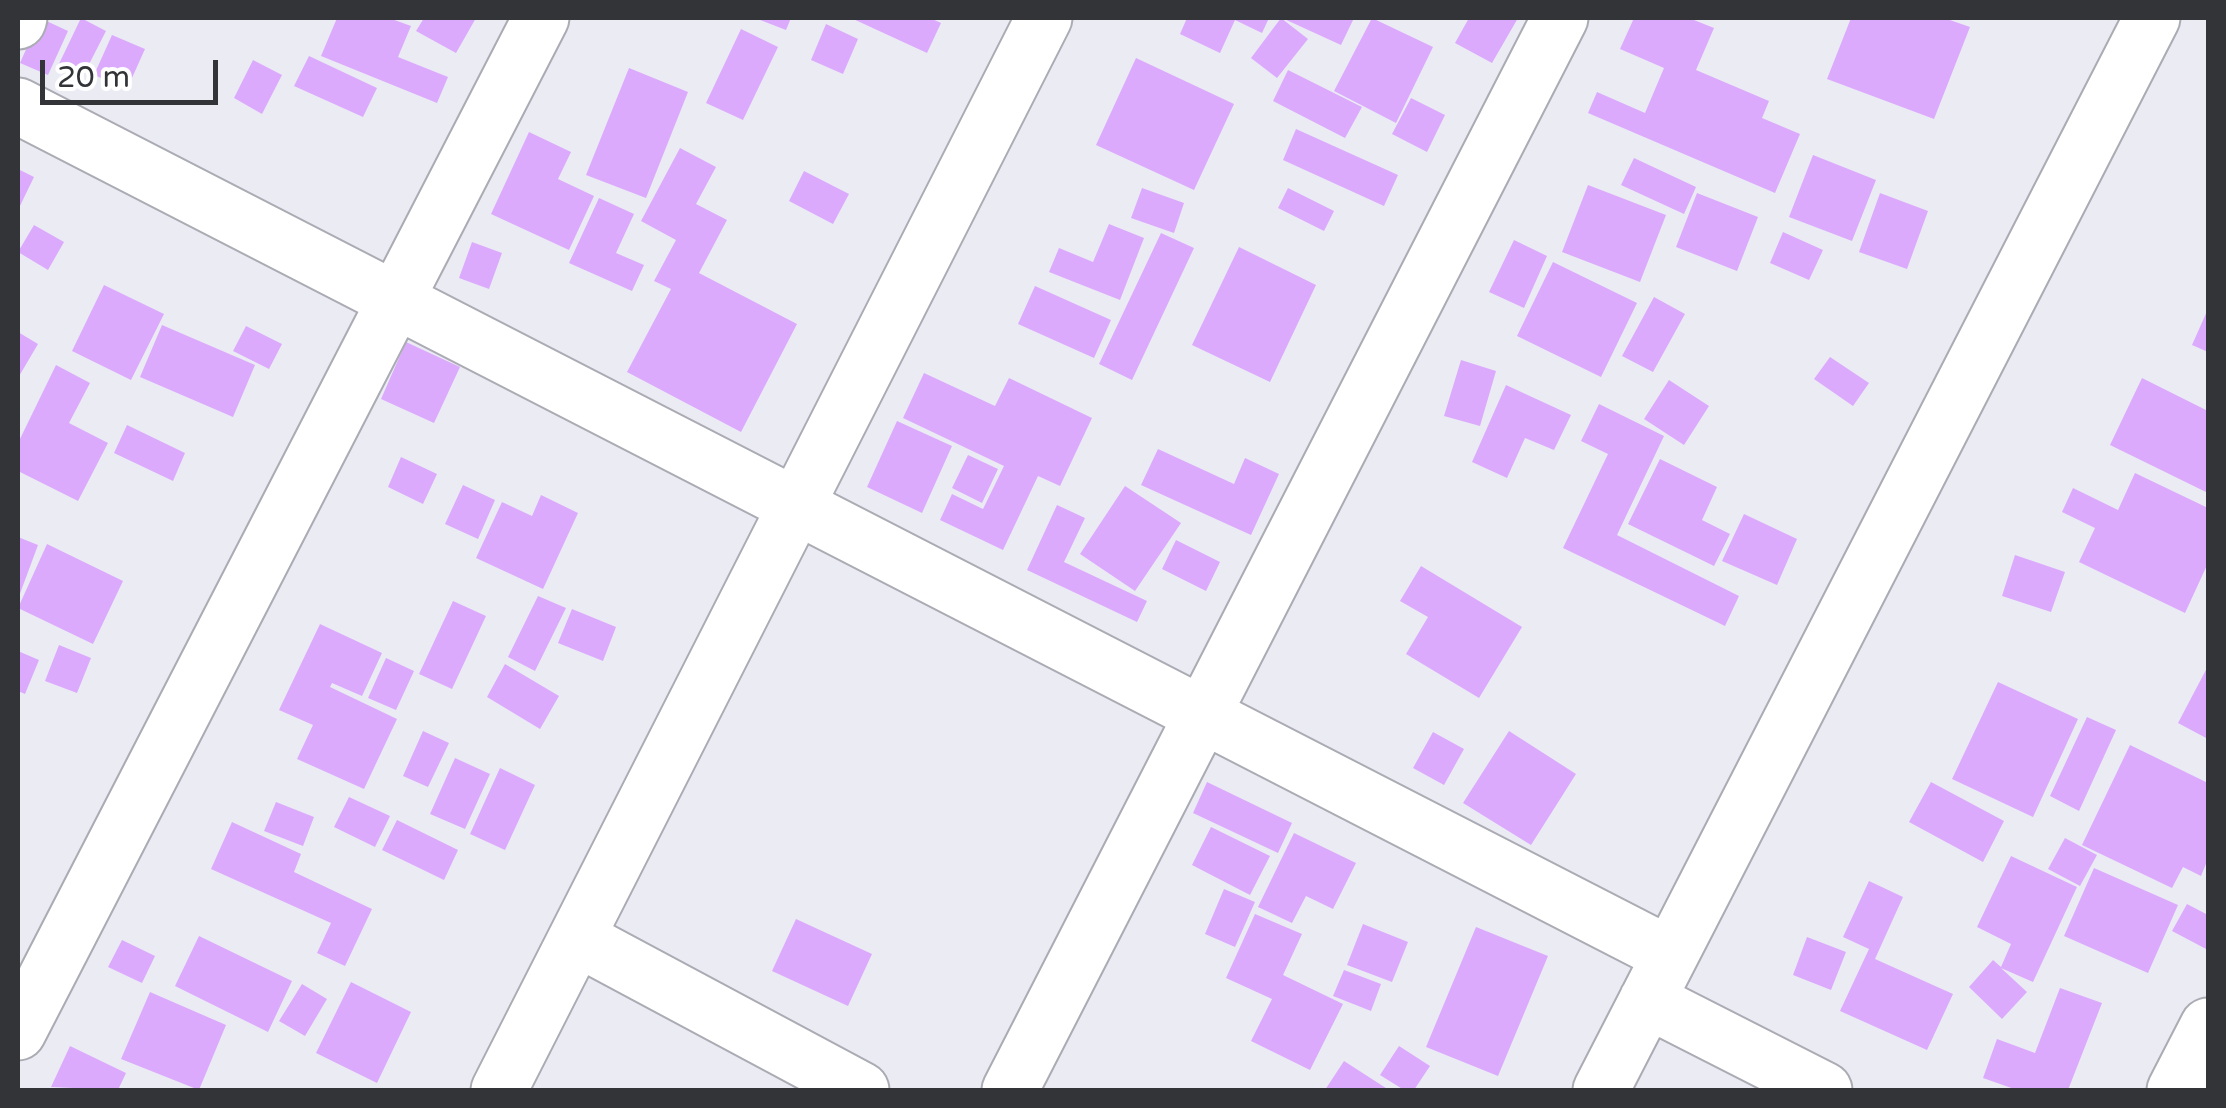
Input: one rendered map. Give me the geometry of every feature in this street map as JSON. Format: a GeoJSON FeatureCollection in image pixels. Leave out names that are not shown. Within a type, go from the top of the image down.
{"type":"FeatureCollection","features":[{"type":"Feature","properties":{"kind":"street"},"geometry":{"type":"LineString","coordinates":[[18,1032],[541,18]]}},
{"type":"Feature","properties":{"kind":"street"},"geometry":{"type":"LineString","coordinates":[[499,1090],[1044,18]]}},
{"type":"Feature","properties":{"kind":"street"},"geometry":{"type":"LineString","coordinates":[[1010,1090],[1560,18]]}},
{"type":"Feature","properties":{"kind":"street"},"geometry":{"type":"LineString","coordinates":[[1601,1090],[2152,18]]}},
{"type":"Feature","properties":{"kind":"street"},"geometry":{"type":"LineString","coordinates":[[18,106],[1201,715],[1659,978],[1824,1090]]}},
{"type":"Feature","properties":{"kind":"street"},"geometry":{"type":"LineString","coordinates":[[577,938],[861,1090]]}},
{"type":"Feature","properties":{"kind":"street"},"geometry":{"type":"LineString","coordinates":[[2175,1090],[2208,1026]]}},
{"type":"Feature","properties":{"kind":"building"},"geometry":{"type":"Polygon","coordinates":[[[40,18],[68,31],[48,75],[20,63],[40,18]]]}},
{"type":"Feature","properties":{"kind":"building"},"geometry":{"type":"Polygon","coordinates":[[[81,18],[106,31],[81,80],[57,68],[81,18]]]}},
{"type":"Feature","properties":{"kind":"building"},"geometry":{"type":"Polygon","coordinates":[[[337,18],[389,18],[411,26],[398,57],[448,77],[437,103],[321,56],[337,18]]]}},
{"type":"Feature","properties":{"kind":"building"},"geometry":{"type":"Polygon","coordinates":[[[424,18],[476,18],[456,53],[416,31],[424,18]]]}},
{"type":"Feature","properties":{"kind":"building"},"geometry":{"type":"Polygon","coordinates":[[[755,18],[791,18],[786,30],[755,18]]]}},
{"type":"Feature","properties":{"kind":"building"},"geometry":{"type":"Polygon","coordinates":[[[851,18],[930,18],[941,23],[927,53],[851,18]]]}},
{"type":"Feature","properties":{"kind":"building"},"geometry":{"type":"Polygon","coordinates":[[[1187,18],[1269,18],[1262,33],[1235,20],[1220,53],[1180,34],[1187,18]]]}},
{"type":"Feature","properties":{"kind":"building"},"geometry":{"type":"Polygon","coordinates":[[[1281,18],[1308,39],[1277,78],[1251,58],[1281,18]]]}},
{"type":"Feature","properties":{"kind":"building"},"geometry":{"type":"Polygon","coordinates":[[[1282,18],[1354,18],[1341,45],[1282,18]]]}},
{"type":"Feature","properties":{"kind":"building"},"geometry":{"type":"Polygon","coordinates":[[[1372,18],[1433,47],[1396,123],[1334,91],[1372,18]]]}},
{"type":"Feature","properties":{"kind":"building"},"geometry":{"type":"Polygon","coordinates":[[[1469,18],[1518,18],[1492,63],[1455,43],[1469,18]]]}},
{"type":"Feature","properties":{"kind":"building"},"geometry":{"type":"Polygon","coordinates":[[[1634,18],[1689,18],[1714,28],[1696,70],[1769,101],[1762,118],[1800,134],[1775,193],[1588,113],[1597,92],[1645,113],[1664,68],[1620,49],[1634,18]]]}},
{"type":"Feature","properties":{"kind":"building"},"geometry":{"type":"Polygon","coordinates":[[[1851,18],[1944,18],[1970,27],[1934,119],[1827,79],[1851,18]]]}},
{"type":"Feature","properties":{"kind":"building"},"geometry":{"type":"Polygon","coordinates":[[[826,24],[858,39],[843,74],[811,60],[826,24]]]}},
{"type":"Feature","properties":{"kind":"building"},"geometry":{"type":"Polygon","coordinates":[[[741,29],[778,47],[743,120],[706,103],[741,29]]]}},
{"type":"Feature","properties":{"kind":"building"},"geometry":{"type":"Polygon","coordinates":[[[112,35],[145,49],[127,89],[94,75],[112,35]]]}},
{"type":"Feature","properties":{"kind":"building"},"geometry":{"type":"Polygon","coordinates":[[[309,56],[377,88],[363,117],[294,86],[309,56]]]}},
{"type":"Feature","properties":{"kind":"building"},"geometry":{"type":"Polygon","coordinates":[[[1136,58],[1234,104],[1194,190],[1096,145],[1136,58]]]}},
{"type":"Feature","properties":{"kind":"building"},"geometry":{"type":"Polygon","coordinates":[[[253,60],[282,75],[262,114],[234,98],[253,60]]]}},
{"type":"Feature","properties":{"kind":"building"},"geometry":{"type":"Polygon","coordinates":[[[629,68],[688,92],[646,198],[586,175],[629,68]]]}},
{"type":"Feature","properties":{"kind":"building"},"geometry":{"type":"Polygon","coordinates":[[[1288,70],[1362,107],[1345,138],[1273,101],[1288,70]]]}},
{"type":"Feature","properties":{"kind":"building"},"geometry":{"type":"Polygon","coordinates":[[[1411,98],[1445,115],[1427,152],[1392,134],[1411,98]]]}},
{"type":"Feature","properties":{"kind":"building"},"geometry":{"type":"Polygon","coordinates":[[[1296,129],[1398,175],[1384,206],[1283,160],[1296,129]]]}},
{"type":"Feature","properties":{"kind":"building"},"geometry":{"type":"Polygon","coordinates":[[[529,132],[571,152],[558,179],[594,196],[569,250],[491,214],[529,132]]]}},
{"type":"Feature","properties":{"kind":"building"},"geometry":{"type":"Polygon","coordinates":[[[680,148],[716,167],[696,204],[727,220],[699,273],[797,324],[741,432],[627,372],[671,289],[654,281],[676,240],[641,221],[680,148]]]}},
{"type":"Feature","properties":{"kind":"building"},"geometry":{"type":"Polygon","coordinates":[[[1813,155],[1876,180],[1852,241],[1789,217],[1813,155]]]}},
{"type":"Feature","properties":{"kind":"building"},"geometry":{"type":"Polygon","coordinates":[[[1634,158],[1696,187],[1684,214],[1621,185],[1634,158]]]}},
{"type":"Feature","properties":{"kind":"building"},"geometry":{"type":"Polygon","coordinates":[[[18,169],[34,177],[18,210],[18,169]]]}},
{"type":"Feature","properties":{"kind":"building"},"geometry":{"type":"Polygon","coordinates":[[[804,171],[849,194],[833,224],[789,201],[804,171]]]}},
{"type":"Feature","properties":{"kind":"building"},"geometry":{"type":"Polygon","coordinates":[[[1588,185],[1666,215],[1640,282],[1562,252],[1588,185]]]}},
{"type":"Feature","properties":{"kind":"building"},"geometry":{"type":"Polygon","coordinates":[[[1142,188],[1184,203],[1174,233],[1131,218],[1142,188]]]}},
{"type":"Feature","properties":{"kind":"building"},"geometry":{"type":"Polygon","coordinates":[[[1288,188],[1334,211],[1324,231],[1278,208],[1288,188]]]}},
{"type":"Feature","properties":{"kind":"building"},"geometry":{"type":"Polygon","coordinates":[[[1697,193],[1758,217],[1737,271],[1676,247],[1697,193]]]}},
{"type":"Feature","properties":{"kind":"building"},"geometry":{"type":"Polygon","coordinates":[[[1880,193],[1928,211],[1907,269],[1859,252],[1880,193]]]}},
{"type":"Feature","properties":{"kind":"building"},"geometry":{"type":"Polygon","coordinates":[[[599,198],[634,214],[616,253],[644,265],[632,291],[569,263],[599,198]]]}},
{"type":"Feature","properties":{"kind":"building"},"geometry":{"type":"Polygon","coordinates":[[[1109,224],[1144,238],[1120,300],[1049,272],[1059,248],[1093,262],[1109,224]]]}},
{"type":"Feature","properties":{"kind":"building"},"geometry":{"type":"Polygon","coordinates":[[[34,225],[64,242],[48,270],[18,252],[34,225]]]}},
{"type":"Feature","properties":{"kind":"building"},"geometry":{"type":"Polygon","coordinates":[[[1783,232],[1823,250],[1809,280],[1770,263],[1783,232]]]}},
{"type":"Feature","properties":{"kind":"building"},"geometry":{"type":"Polygon","coordinates":[[[1161,233],[1194,248],[1132,380],[1099,364],[1161,233]]]}},
{"type":"Feature","properties":{"kind":"building"},"geometry":{"type":"Polygon","coordinates":[[[1514,240],[1547,256],[1524,308],[1489,292],[1514,240]]]}},
{"type":"Feature","properties":{"kind":"building"},"geometry":{"type":"Polygon","coordinates":[[[472,242],[502,253],[489,289],[459,278],[472,242]]]}},
{"type":"Feature","properties":{"kind":"building"},"geometry":{"type":"Polygon","coordinates":[[[1239,247],[1316,285],[1270,382],[1192,345],[1239,247]]]}},
{"type":"Feature","properties":{"kind":"building"},"geometry":{"type":"Polygon","coordinates":[[[1553,262],[1637,303],[1601,377],[1517,336],[1553,262]]]}},
{"type":"Feature","properties":{"kind":"building"},"geometry":{"type":"Polygon","coordinates":[[[104,285],[164,314],[131,380],[72,351],[104,285]]]}},
{"type":"Feature","properties":{"kind":"building"},"geometry":{"type":"Polygon","coordinates":[[[1035,286],[1111,320],[1094,358],[1018,324],[1035,286]]]}},
{"type":"Feature","properties":{"kind":"building"},"geometry":{"type":"Polygon","coordinates":[[[1654,297],[1685,314],[1653,372],[1622,356],[1654,297]]]}},
{"type":"Feature","properties":{"kind":"building"},"geometry":{"type":"Polygon","coordinates":[[[2208,309],[2208,352],[2192,345],[2208,309]]]}},
{"type":"Feature","properties":{"kind":"building"},"geometry":{"type":"Polygon","coordinates":[[[162,325],[255,365],[233,417],[140,377],[162,325]]]}},
{"type":"Feature","properties":{"kind":"building"},"geometry":{"type":"Polygon","coordinates":[[[246,326],[282,344],[269,369],[233,351],[246,326]]]}},
{"type":"Feature","properties":{"kind":"building"},"geometry":{"type":"Polygon","coordinates":[[[18,332],[38,344],[18,378],[18,332]]]}},
{"type":"Feature","properties":{"kind":"building"},"geometry":{"type":"Polygon","coordinates":[[[406,342],[460,367],[434,423],[381,399],[406,342]]]}},
{"type":"Feature","properties":{"kind":"building"},"geometry":{"type":"Polygon","coordinates":[[[1830,357],[1869,383],[1853,406],[1814,379],[1830,357]]]}},
{"type":"Feature","properties":{"kind":"building"},"geometry":{"type":"Polygon","coordinates":[[[1461,360],[1496,371],[1480,426],[1444,416],[1461,360]]]}},
{"type":"Feature","properties":{"kind":"building"},"geometry":{"type":"Polygon","coordinates":[[[56,365],[90,383],[69,423],[108,443],[78,501],[18,471],[18,443],[56,365]]]}},
{"type":"Feature","properties":{"kind":"building"},"geometry":{"type":"Polygon","coordinates":[[[924,373],[995,406],[1009,378],[1092,418],[1060,486],[1038,476],[1003,550],[940,520],[952,494],[983,509],[1004,466],[903,418],[924,373]]]}},
{"type":"Feature","properties":{"kind":"building"},"geometry":{"type":"Polygon","coordinates":[[[2142,378],[2208,411],[2208,493],[2110,445],[2142,378]]]}},
{"type":"Feature","properties":{"kind":"building"},"geometry":{"type":"Polygon","coordinates":[[[1669,380],[1709,406],[1684,445],[1644,419],[1669,380]]]}},
{"type":"Feature","properties":{"kind":"building"},"geometry":{"type":"Polygon","coordinates":[[[1506,385],[1571,415],[1554,450],[1525,438],[1507,478],[1472,462],[1506,385]]]}},
{"type":"Feature","properties":{"kind":"building"},"geometry":{"type":"Polygon","coordinates":[[[1599,404],[1664,436],[1617,535],[1739,596],[1725,626],[1563,548],[1608,454],[1581,441],[1599,404]]]}},
{"type":"Feature","properties":{"kind":"building"},"geometry":{"type":"Polygon","coordinates":[[[897,421],[952,446],[922,513],[867,487],[897,421]]]}},
{"type":"Feature","properties":{"kind":"building"},"geometry":{"type":"Polygon","coordinates":[[[127,425],[185,453],[173,481],[114,453],[127,425]]]}},
{"type":"Feature","properties":{"kind":"building"},"geometry":{"type":"Polygon","coordinates":[[[1158,449],[1234,484],[1245,458],[1279,474],[1251,535],[1141,485],[1158,449]]]}},
{"type":"Feature","properties":{"kind":"building"},"geometry":{"type":"Polygon","coordinates":[[[968,455],[998,469],[982,503],[952,488],[968,455]]]}},
{"type":"Feature","properties":{"kind":"building"},"geometry":{"type":"Polygon","coordinates":[[[401,457],[437,474],[423,504],[388,487],[401,457]]]}},
{"type":"Feature","properties":{"kind":"building"},"geometry":{"type":"Polygon","coordinates":[[[1660,459],[1717,487],[1702,520],[1730,534],[1714,566],[1628,524],[1660,459]]]}},
{"type":"Feature","properties":{"kind":"building"},"geometry":{"type":"Polygon","coordinates":[[[2135,473],[2208,508],[2208,563],[2185,613],[2079,562],[2095,528],[2062,512],[2073,488],[2118,510],[2135,473]]]}},
{"type":"Feature","properties":{"kind":"building"},"geometry":{"type":"Polygon","coordinates":[[[463,485],[495,500],[478,539],[445,524],[463,485]]]}},
{"type":"Feature","properties":{"kind":"building"},"geometry":{"type":"Polygon","coordinates":[[[1125,486],[1181,523],[1135,591],[1080,554],[1125,486]]]}},
{"type":"Feature","properties":{"kind":"building"},"geometry":{"type":"Polygon","coordinates":[[[541,495],[578,513],[543,589],[476,558],[502,502],[532,516],[541,495]]]}},
{"type":"Feature","properties":{"kind":"building"},"geometry":{"type":"Polygon","coordinates":[[[1057,505],[1085,518],[1064,562],[1147,601],[1137,622],[1027,570],[1057,505]]]}},
{"type":"Feature","properties":{"kind":"building"},"geometry":{"type":"Polygon","coordinates":[[[1744,514],[1797,539],[1777,585],[1722,561],[1744,514]]]}},
{"type":"Feature","properties":{"kind":"building"},"geometry":{"type":"Polygon","coordinates":[[[18,537],[38,545],[18,599],[18,537]]]}},
{"type":"Feature","properties":{"kind":"building"},"geometry":{"type":"Polygon","coordinates":[[[1176,540],[1220,562],[1206,591],[1162,569],[1176,540]]]}},
{"type":"Feature","properties":{"kind":"building"},"geometry":{"type":"Polygon","coordinates":[[[47,544],[123,581],[93,644],[18,608],[47,544]]]}},
{"type":"Feature","properties":{"kind":"building"},"geometry":{"type":"Polygon","coordinates":[[[2015,555],[2065,572],[2051,612],[2002,596],[2015,555]]]}},
{"type":"Feature","properties":{"kind":"building"},"geometry":{"type":"Polygon","coordinates":[[[1421,566],[1522,627],[1479,698],[1406,654],[1428,617],[1400,601],[1421,566]]]}},
{"type":"Feature","properties":{"kind":"building"},"geometry":{"type":"Polygon","coordinates":[[[538,596],[566,608],[535,671],[508,657],[538,596]]]}},
{"type":"Feature","properties":{"kind":"building"},"geometry":{"type":"Polygon","coordinates":[[[453,601],[486,616],[452,689],[419,674],[453,601]]]}},
{"type":"Feature","properties":{"kind":"building"},"geometry":{"type":"Polygon","coordinates":[[[572,609],[616,627],[603,661],[558,643],[572,609]]]}},
{"type":"Feature","properties":{"kind":"building"},"geometry":{"type":"Polygon","coordinates":[[[320,624],[382,653],[362,696],[332,683],[330,687],[397,719],[364,789],[297,759],[313,725],[279,710],[320,624]]]}},
{"type":"Feature","properties":{"kind":"building"},"geometry":{"type":"Polygon","coordinates":[[[59,645],[91,658],[77,693],[45,681],[59,645]]]}},
{"type":"Feature","properties":{"kind":"building"},"geometry":{"type":"Polygon","coordinates":[[[18,651],[39,660],[25,694],[18,691],[18,651]]]}},
{"type":"Feature","properties":{"kind":"building"},"geometry":{"type":"Polygon","coordinates":[[[386,658],[414,671],[396,710],[368,698],[386,658]]]}},
{"type":"Feature","properties":{"kind":"building"},"geometry":{"type":"Polygon","coordinates":[[[505,664],[559,696],[540,729],[487,697],[505,664]]]}},
{"type":"Feature","properties":{"kind":"building"},"geometry":{"type":"Polygon","coordinates":[[[2208,666],[2208,739],[2178,723],[2208,666]]]}},
{"type":"Feature","properties":{"kind":"building"},"geometry":{"type":"Polygon","coordinates":[[[1998,682],[2078,719],[2033,817],[1952,779],[1998,682]]]}},
{"type":"Feature","properties":{"kind":"building"},"geometry":{"type":"Polygon","coordinates":[[[2087,717],[2116,730],[2079,811],[2050,796],[2087,717]]]}},
{"type":"Feature","properties":{"kind":"building"},"geometry":{"type":"Polygon","coordinates":[[[423,731],[449,743],[428,787],[403,776],[423,731]]]}},
{"type":"Feature","properties":{"kind":"building"},"geometry":{"type":"Polygon","coordinates":[[[1509,731],[1576,774],[1531,845],[1463,803],[1509,731]]]}},
{"type":"Feature","properties":{"kind":"building"},"geometry":{"type":"Polygon","coordinates":[[[1433,732],[1464,749],[1444,785],[1413,768],[1433,732]]]}},
{"type":"Feature","properties":{"kind":"building"},"geometry":{"type":"Polygon","coordinates":[[[2130,745],[2208,783],[2208,859],[2201,876],[2183,867],[2172,888],[2082,845],[2130,745]]]}},
{"type":"Feature","properties":{"kind":"building"},"geometry":{"type":"Polygon","coordinates":[[[455,758],[490,774],[465,829],[430,814],[455,758]]]}},
{"type":"Feature","properties":{"kind":"building"},"geometry":{"type":"Polygon","coordinates":[[[500,768],[535,785],[505,850],[470,834],[500,768]]]}},
{"type":"Feature","properties":{"kind":"building"},"geometry":{"type":"Polygon","coordinates":[[[1207,782],[1292,823],[1278,853],[1193,813],[1207,782]]]}},
{"type":"Feature","properties":{"kind":"building"},"geometry":{"type":"Polygon","coordinates":[[[1931,782],[2004,821],[1983,862],[1909,822],[1931,782]]]}},
{"type":"Feature","properties":{"kind":"building"},"geometry":{"type":"Polygon","coordinates":[[[349,797],[390,816],[375,847],[334,827],[349,797]]]}},
{"type":"Feature","properties":{"kind":"building"},"geometry":{"type":"Polygon","coordinates":[[[276,802],[314,817],[303,846],[264,831],[276,802]]]}},
{"type":"Feature","properties":{"kind":"building"},"geometry":{"type":"Polygon","coordinates":[[[397,820],[458,850],[444,880],[382,850],[397,820]]]}},
{"type":"Feature","properties":{"kind":"building"},"geometry":{"type":"Polygon","coordinates":[[[232,822],[301,854],[294,872],[372,909],[345,966],[317,953],[331,923],[211,869],[232,822]]]}},
{"type":"Feature","properties":{"kind":"building"},"geometry":{"type":"Polygon","coordinates":[[[1211,827],[1270,856],[1250,895],[1192,865],[1211,827]]]}},
{"type":"Feature","properties":{"kind":"building"},"geometry":{"type":"Polygon","coordinates":[[[1294,833],[1356,863],[1333,909],[1306,896],[1292,923],[1258,907],[1294,833]]]}},
{"type":"Feature","properties":{"kind":"building"},"geometry":{"type":"Polygon","coordinates":[[[2065,838],[2097,855],[2080,886],[2048,869],[2065,838]]]}},
{"type":"Feature","properties":{"kind":"building"},"geometry":{"type":"Polygon","coordinates":[[[2011,856],[2077,887],[2033,982],[2001,968],[2027,992],[2002,1019],[1969,987],[1993,960],[2001,967],[2011,944],[1977,927],[2011,856]]]}},
{"type":"Feature","properties":{"kind":"building"},"geometry":{"type":"Polygon","coordinates":[[[2094,868],[2178,905],[2148,973],[2064,936],[2094,868]]]}},
{"type":"Feature","properties":{"kind":"building"},"geometry":{"type":"Polygon","coordinates":[[[1869,881],[1903,897],[1875,959],[1953,994],[1927,1050],[1840,1011],[1869,949],[1843,937],[1869,881]]]}},
{"type":"Feature","properties":{"kind":"building"},"geometry":{"type":"Polygon","coordinates":[[[1224,889],[1255,902],[1235,947],[1205,934],[1224,889]]]}},
{"type":"Feature","properties":{"kind":"building"},"geometry":{"type":"Polygon","coordinates":[[[2187,904],[2208,915],[2208,950],[2172,931],[2187,904]]]}},
{"type":"Feature","properties":{"kind":"building"},"geometry":{"type":"Polygon","coordinates":[[[1255,914],[1302,934],[1283,975],[1343,1004],[1310,1070],[1251,1041],[1272,999],[1226,978],[1255,914]]]}},
{"type":"Feature","properties":{"kind":"building"},"geometry":{"type":"Polygon","coordinates":[[[796,919],[872,954],[848,1006],[772,971],[796,919]]]}},
{"type":"Feature","properties":{"kind":"building"},"geometry":{"type":"Polygon","coordinates":[[[1363,924],[1408,942],[1392,982],[1347,965],[1363,924]]]}},
{"type":"Feature","properties":{"kind":"building"},"geometry":{"type":"Polygon","coordinates":[[[1476,927],[1548,956],[1498,1076],[1426,1047],[1476,927]]]}},
{"type":"Feature","properties":{"kind":"building"},"geometry":{"type":"Polygon","coordinates":[[[199,936],[292,981],[268,1032],[175,986],[199,936]]]}},
{"type":"Feature","properties":{"kind":"building"},"geometry":{"type":"Polygon","coordinates":[[[1807,937],[1846,952],[1831,990],[1793,975],[1807,937]]]}},
{"type":"Feature","properties":{"kind":"building"},"geometry":{"type":"Polygon","coordinates":[[[122,940],[155,956],[142,983],[108,967],[122,940]]]}},
{"type":"Feature","properties":{"kind":"building"},"geometry":{"type":"Polygon","coordinates":[[[1344,970],[1381,984],[1371,1011],[1333,996],[1344,970]]]}},
{"type":"Feature","properties":{"kind":"building"},"geometry":{"type":"Polygon","coordinates":[[[351,982],[411,1012],[377,1083],[316,1053],[351,982]]]}},
{"type":"Feature","properties":{"kind":"building"},"geometry":{"type":"Polygon","coordinates":[[[302,984],[327,999],[305,1036],[279,1021],[302,984]]]}},
{"type":"Feature","properties":{"kind":"building"},"geometry":{"type":"Polygon","coordinates":[[[2060,988],[2102,1003],[2068,1090],[2017,1090],[1983,1078],[1997,1039],[2035,1053],[2060,988]]]}},
{"type":"Feature","properties":{"kind":"building"},"geometry":{"type":"Polygon","coordinates":[[[150,992],[226,1025],[199,1090],[121,1059],[150,992]]]}},
{"type":"Feature","properties":{"kind":"building"},"geometry":{"type":"Polygon","coordinates":[[[70,1046],[126,1073],[118,1090],[51,1087],[70,1046]]]}},
{"type":"Feature","properties":{"kind":"building"},"geometry":{"type":"Polygon","coordinates":[[[1399,1046],[1430,1066],[1414,1090],[1404,1090],[1380,1075],[1399,1046]]]}},
{"type":"Feature","properties":{"kind":"building"},"geometry":{"type":"Polygon","coordinates":[[[1344,1061],[1389,1090],[1325,1090],[1344,1061]]]}}]}
